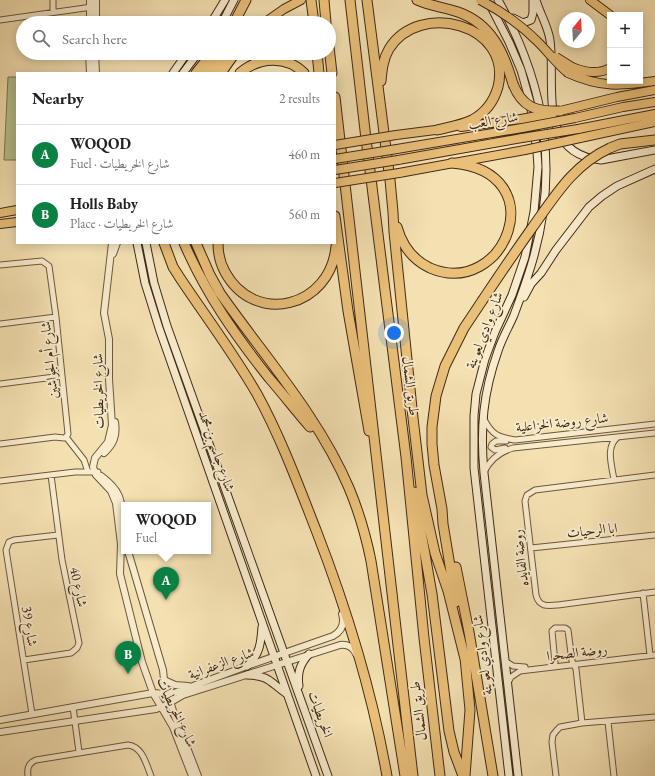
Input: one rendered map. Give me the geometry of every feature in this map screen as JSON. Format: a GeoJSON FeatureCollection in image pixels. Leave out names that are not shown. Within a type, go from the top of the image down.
{"type":"FeatureCollection","features":[{"type":"Feature","properties":{"kind":"highway"},"geometry":{"type":"LineString","coordinates":[[238,16],[246,0]]}},
{"type":"Feature","properties":{"kind":"highway"},"geometry":{"type":"LineString","coordinates":[[243,16],[249,0]]}},
{"type":"Feature","properties":{"kind":"highway"},"geometry":{"type":"LineString","coordinates":[[311,0],[313,16]]}},
{"type":"Feature","properties":{"kind":"highway"},"geometry":{"type":"LineString","coordinates":[[324,0],[325,16]]}},
{"type":"Feature","properties":{"kind":"highway","name":"طريق الشمال"},"geometry":{"type":"LineString","coordinates":[[350,0],[406,469],[440,776]]}},
{"type":"Feature","properties":{"kind":"highway"},"geometry":{"type":"LineString","coordinates":[[367,0],[393,212],[402,317],[422,495],[435,553],[448,591],[466,663]]}},
{"type":"Feature","properties":{"kind":"highway"},"geometry":{"type":"LineString","coordinates":[[417,0],[472,18],[481,25],[500,47],[507,63],[513,84],[520,98],[541,111],[560,111]]}},
{"type":"Feature","properties":{"kind":"highway"},"geometry":{"type":"LineString","coordinates":[[381,106],[381,81],[384,62],[388,50],[396,39],[412,26],[428,21],[443,20],[461,23],[480,35],[492,49],[498,66],[498,84],[494,98],[477,117],[466,122],[437,130]]}},
{"type":"Feature","properties":{"kind":"highway"},"geometry":{"type":"LineString","coordinates":[[197,72],[206,60]]}},
{"type":"Feature","properties":{"kind":"highway"},"geometry":{"type":"LineString","coordinates":[[208,72],[215,60]]}},
{"type":"Feature","properties":{"kind":"highway"},"geometry":{"type":"LineString","coordinates":[[222,72],[230,60]]}},
{"type":"Feature","properties":{"kind":"highway"},"geometry":{"type":"LineString","coordinates":[[242,72],[258,62],[272,60],[289,63],[302,72]]}},
{"type":"Feature","properties":{"kind":"highway"},"geometry":{"type":"LineString","coordinates":[[318,60],[319,72]]}},
{"type":"Feature","properties":{"kind":"highway"},"geometry":{"type":"LineString","coordinates":[[330,60],[332,72]]}},
{"type":"Feature","properties":{"kind":"highway","name":"طريق الشمال"},"geometry":{"type":"LineString","coordinates":[[336,106],[413,776]]}},
{"type":"Feature","properties":{"kind":"highway"},"geometry":{"type":"LineString","coordinates":[[492,776],[469,632],[435,471],[432,427],[436,396],[454,347],[482,301],[539,218],[569,178],[587,160],[610,148],[620,144],[655,140]]}},
{"type":"Feature","properties":{"kind":"highway"},"geometry":{"type":"LineString","coordinates":[[393,212],[404,244],[414,257],[428,267],[444,272],[461,272],[477,267],[491,258],[504,241],[509,227],[511,210],[506,194],[498,182],[487,172],[473,166],[452,163]]}},
{"type":"Feature","properties":{"kind":"highway"},"geometry":{"type":"LineString","coordinates":[[336,225],[348,311],[366,418],[376,457]]}},
{"type":"Feature","properties":{"kind":"highway"},"geometry":{"type":"LineString","coordinates":[[336,242],[337,234]]}},
{"type":"Feature","properties":{"kind":"highway"},"geometry":{"type":"LineString","coordinates":[[164,244],[180,278],[228,347],[257,395],[284,450],[346,613],[376,722],[387,776]]}},
{"type":"Feature","properties":{"kind":"highway"},"geometry":{"type":"LineString","coordinates":[[184,244],[209,295],[242,344],[327,446]]}},
{"type":"Feature","properties":{"kind":"highway"},"geometry":{"type":"LineString","coordinates":[[196,244],[210,275],[220,293],[307,413],[327,446],[349,488],[368,548],[405,776]]}},
{"type":"Feature","properties":{"kind":"highway"},"geometry":{"type":"LineString","coordinates":[[218,244],[223,269],[233,284],[250,297],[269,304],[293,302],[308,295],[324,281],[334,258],[336,244]]}},
{"type":"Feature","properties":{"kind":"highway"},"geometry":{"type":"LineString","coordinates":[[406,469],[419,519],[438,634],[449,730],[454,752],[464,776]]}},
{"type":"Feature","properties":{"kind":"highway"},"geometry":{"type":"LineString","coordinates":[[442,509],[443,524],[466,663],[470,710],[464,776]]}},
{"type":"Feature","properties":{"kind":"main road"},"geometry":{"type":"LineString","coordinates":[[215,16],[225,0]]}},
{"type":"Feature","properties":{"kind":"main road"},"geometry":{"type":"LineString","coordinates":[[226,16],[234,0]]}},
{"type":"Feature","properties":{"kind":"main road"},"geometry":{"type":"LineString","coordinates":[[274,16],[301,0]]}},
{"type":"Feature","properties":{"kind":"main road"},"geometry":{"type":"LineString","coordinates":[[480,0],[515,21],[549,53],[561,67],[593,82],[608,85],[625,85],[655,81]]}},
{"type":"Feature","properties":{"kind":"main road","name":"شارع وادي لعوينة"},"geometry":{"type":"LineString","coordinates":[[487,0],[509,42],[521,70],[530,102],[538,167],[534,212],[525,257],[514,289],[485,358],[476,394],[474,422],[474,468],[509,776]]}},
{"type":"Feature","properties":{"kind":"main road","name":"شارع وادي لعوينة"},"geometry":{"type":"LineString","coordinates":[[498,0],[518,37],[535,86],[543,129],[546,171],[546,196],[531,266],[514,315],[498,349],[486,394],[483,416],[482,449],[484,473],[518,776]]}},
{"type":"Feature","properties":{"kind":"main road"},"geometry":{"type":"LineString","coordinates":[[504,10],[516,20],[526,23],[531,20],[532,17],[533,0]]}},
{"type":"Feature","properties":{"kind":"main road"},"geometry":{"type":"LineString","coordinates":[[536,0],[548,30],[550,41],[552,106],[554,118],[557,128],[565,142],[580,156],[592,160],[601,160],[655,150]]}},
{"type":"Feature","properties":{"kind":"main road"},"geometry":{"type":"LineString","coordinates":[[590,0],[607,13]]}},
{"type":"Feature","properties":{"kind":"main road"},"geometry":{"type":"LineString","coordinates":[[174,72],[182,60]]}},
{"type":"Feature","properties":{"kind":"main road"},"geometry":{"type":"LineString","coordinates":[[184,72],[193,60]]}},
{"type":"Feature","properties":{"kind":"main road"},"geometry":{"type":"LineString","coordinates":[[213,72],[222,60]]}},
{"type":"Feature","properties":{"kind":"main road"},"geometry":{"type":"LineString","coordinates":[[570,70],[595,72],[607,69]]}},
{"type":"Feature","properties":{"kind":"main road"},"geometry":{"type":"LineString","coordinates":[[336,145],[396,135],[521,119],[655,90]]}},
{"type":"Feature","properties":{"kind":"main road","name":"شارع العب"},"geometry":{"type":"LineString","coordinates":[[336,159],[522,128],[655,102]]}},
{"type":"Feature","properties":{"kind":"main road","name":"شارع العب"},"geometry":{"type":"LineString","coordinates":[[336,170],[578,129],[655,114]]}},
{"type":"Feature","properties":{"kind":"main road"},"geometry":{"type":"LineString","coordinates":[[336,183],[525,150],[655,122]]}},
{"type":"Feature","properties":{"kind":"main road"},"geometry":{"type":"LineString","coordinates":[[514,315],[531,284],[541,273],[556,250],[589,207],[617,186],[655,169]]}},
{"type":"Feature","properties":{"kind":"main road"},"geometry":{"type":"LineString","coordinates":[[0,213],[16,210]]}},
{"type":"Feature","properties":{"kind":"main road"},"geometry":{"type":"LineString","coordinates":[[0,224],[16,222]]}},
{"type":"Feature","properties":{"kind":"main road","name":"شارع جاسم بن محمد"},"geometry":{"type":"LineString","coordinates":[[137,244],[145,283],[159,328],[277,665]]}},
{"type":"Feature","properties":{"kind":"main road","name":"شارع جاسم بن محمد"},"geometry":{"type":"LineString","coordinates":[[146,244],[154,283],[167,326],[288,662]]}},
{"type":"Feature","properties":{"kind":"main road"},"geometry":{"type":"LineString","coordinates":[[247,666],[255,658],[258,652],[262,624]]}},
{"type":"Feature","properties":{"kind":"main road"},"geometry":{"type":"LineString","coordinates":[[302,702],[298,674],[302,664],[309,654]]}},
{"type":"Feature","properties":{"kind":"main road","name":"الخريطيات"},"geometry":{"type":"LineString","coordinates":[[288,662],[328,776]]}},
{"type":"Feature","properties":{"kind":"main road","name":"الخريطيات"},"geometry":{"type":"LineString","coordinates":[[277,665],[316,776]]}},
{"type":"Feature","properties":{"kind":"main road"},"geometry":{"type":"LineString","coordinates":[[247,675],[267,678],[287,694]]}},
{"type":"Feature","properties":{"kind":"street"},"geometry":{"type":"LineString","coordinates":[[52,0],[53,12]]}},
{"type":"Feature","properties":{"kind":"street"},"geometry":{"type":"LineString","coordinates":[[90,0],[95,16]]}},
{"type":"Feature","properties":{"kind":"street"},"geometry":{"type":"LineString","coordinates":[[91,16],[96,0]]}},
{"type":"Feature","properties":{"kind":"street"},"geometry":{"type":"LineString","coordinates":[[26,16],[93,7]]}},
{"type":"Feature","properties":{"kind":"street"},"geometry":{"type":"LineString","coordinates":[[0,20],[16,18]]}},
{"type":"Feature","properties":{"kind":"street"},"geometry":{"type":"LineString","coordinates":[[89,60],[90,72]]}},
{"type":"Feature","properties":{"kind":"street"},"geometry":{"type":"LineString","coordinates":[[95,60],[96,72]]}},
{"type":"Feature","properties":{"kind":"street","name":"شارع الخريطيات"},"geometry":{"type":"LineString","coordinates":[[109,446],[112,425],[109,375],[109,339],[104,313],[112,244]]}},
{"type":"Feature","properties":{"kind":"street","name":"شارع الخريطيات"},"geometry":{"type":"LineString","coordinates":[[117,244],[112,257],[107,310],[112,337],[112,379],[116,432],[114,440],[98,460],[94,472],[111,490],[116,503],[121,544],[119,566],[120,574],[137,645],[153,693],[173,727],[192,776]]}},
{"type":"Feature","properties":{"kind":"street","name":"شارع أم الجواشين"},"geometry":{"type":"LineString","coordinates":[[0,266],[38,261],[47,263],[50,269],[67,420],[68,434],[66,437]]}},
{"type":"Feature","properties":{"kind":"street"},"geometry":{"type":"LineString","coordinates":[[0,324],[56,317]]}},
{"type":"Feature","properties":{"kind":"street"},"geometry":{"type":"LineString","coordinates":[[0,384],[62,376]]}},
{"type":"Feature","properties":{"kind":"street","name":"شارع روضة الخزاعلية"},"geometry":{"type":"LineString","coordinates":[[483,416],[489,429],[495,434],[502,438],[515,440],[655,424]]}},
{"type":"Feature","properties":{"kind":"street","name":"شارع روضة الخزاعلية"},"geometry":{"type":"LineString","coordinates":[[484,473],[499,454],[508,450],[655,433]]}},
{"type":"Feature","properties":{"kind":"street"},"geometry":{"type":"LineString","coordinates":[[0,444],[66,437],[86,464],[112,485],[117,491],[121,502]]}},
{"type":"Feature","properties":{"kind":"street"},"geometry":{"type":"LineString","coordinates":[[610,451],[612,443],[618,437]]}},
{"type":"Feature","properties":{"kind":"street"},"geometry":{"type":"LineString","coordinates":[[599,439],[605,442],[610,451],[614,480]]}},
{"type":"Feature","properties":{"kind":"street"},"geometry":{"type":"LineString","coordinates":[[515,440],[494,442],[491,446],[495,450],[518,448]]}},
{"type":"Feature","properties":{"kind":"street"},"geometry":{"type":"LineString","coordinates":[[0,482],[51,475],[94,472]]}},
{"type":"Feature","properties":{"kind":"street","name":"شارع 40"},"geometry":{"type":"LineString","coordinates":[[24,660],[71,652],[76,650],[79,640],[67,589],[58,535],[51,475]]}},
{"type":"Feature","properties":{"kind":"street","name":"روضة الفايده"},"geometry":{"type":"LineString","coordinates":[[655,475],[535,490],[529,492],[525,501],[536,595],[542,605],[558,605],[655,592]]}},
{"type":"Feature","properties":{"kind":"street","name":"شارع الزعفرانية"},"geometry":{"type":"LineString","coordinates":[[0,720],[153,693],[167,694],[334,636],[343,626],[343,618],[321,553],[315,529]]}},
{"type":"Feature","properties":{"kind":"street","name":"شارع 39"},"geometry":{"type":"LineString","coordinates":[[32,714],[6,556],[7,547],[9,542],[14,540],[58,535]]}},
{"type":"Feature","properties":{"kind":"street","name":"ابا الرحيات"},"geometry":{"type":"LineString","coordinates":[[531,548],[655,535]]}},
{"type":"Feature","properties":{"kind":"street"},"geometry":{"type":"LineString","coordinates":[[0,551],[6,556]]}},
{"type":"Feature","properties":{"kind":"street","name":"شارع الخريطيات"},"geometry":{"type":"LineString","coordinates":[[130,554],[163,670],[165,689],[198,776]]}},
{"type":"Feature","properties":{"kind":"street"},"geometry":{"type":"LineString","coordinates":[[643,593],[652,653]]}},
{"type":"Feature","properties":{"kind":"street"},"geometry":{"type":"LineString","coordinates":[[555,663],[552,631],[555,628],[565,628],[568,630],[582,723]]}},
{"type":"Feature","properties":{"kind":"street","name":"شارع الزعفرانية"},"geometry":{"type":"LineString","coordinates":[[0,732],[162,707],[184,695],[309,654],[343,645],[349,646],[354,650],[360,660]]}},
{"type":"Feature","properties":{"kind":"street","name":"روضة الصحرا"},"geometry":{"type":"LineString","coordinates":[[508,684],[511,677],[520,670],[652,653]]}},
{"type":"Feature","properties":{"kind":"street","name":"روضة الصحرا"},"geometry":{"type":"LineString","coordinates":[[505,661],[519,668],[555,663],[573,663]]}},
{"type":"Feature","properties":{"kind":"street"},"geometry":{"type":"LineString","coordinates":[[164,680],[175,685],[193,686]]}},
{"type":"Feature","properties":{"kind":"street"},"geometry":{"type":"LineString","coordinates":[[73,707],[79,752]]}},
{"type":"Feature","properties":{"kind":"street"},"geometry":{"type":"LineString","coordinates":[[556,776],[552,742],[553,735],[560,728],[582,723],[608,722],[655,716]]}},
{"type":"Feature","properties":{"kind":"street"},"geometry":{"type":"LineString","coordinates":[[608,722],[614,776]]}},
{"type":"Feature","properties":{"kind":"street"},"geometry":{"type":"LineString","coordinates":[[28,776],[28,767],[31,762],[36,760],[125,745],[134,746],[138,749],[151,776]]}},
{"type":"Feature","properties":{"kind":"green space"},"geometry":{"type":"Polygon","coordinates":[[[8,77],[16,77],[16,160],[4,160],[8,77]]]}},
{"type":"Feature","properties":{"kind":"place","name":"WOQOD"},"geometry":{"type":"Point","coordinates":[166,600]}},
{"type":"Feature","properties":{"kind":"place","name":"Holls Baby"},"geometry":{"type":"Point","coordinates":[128,674]}}]}
